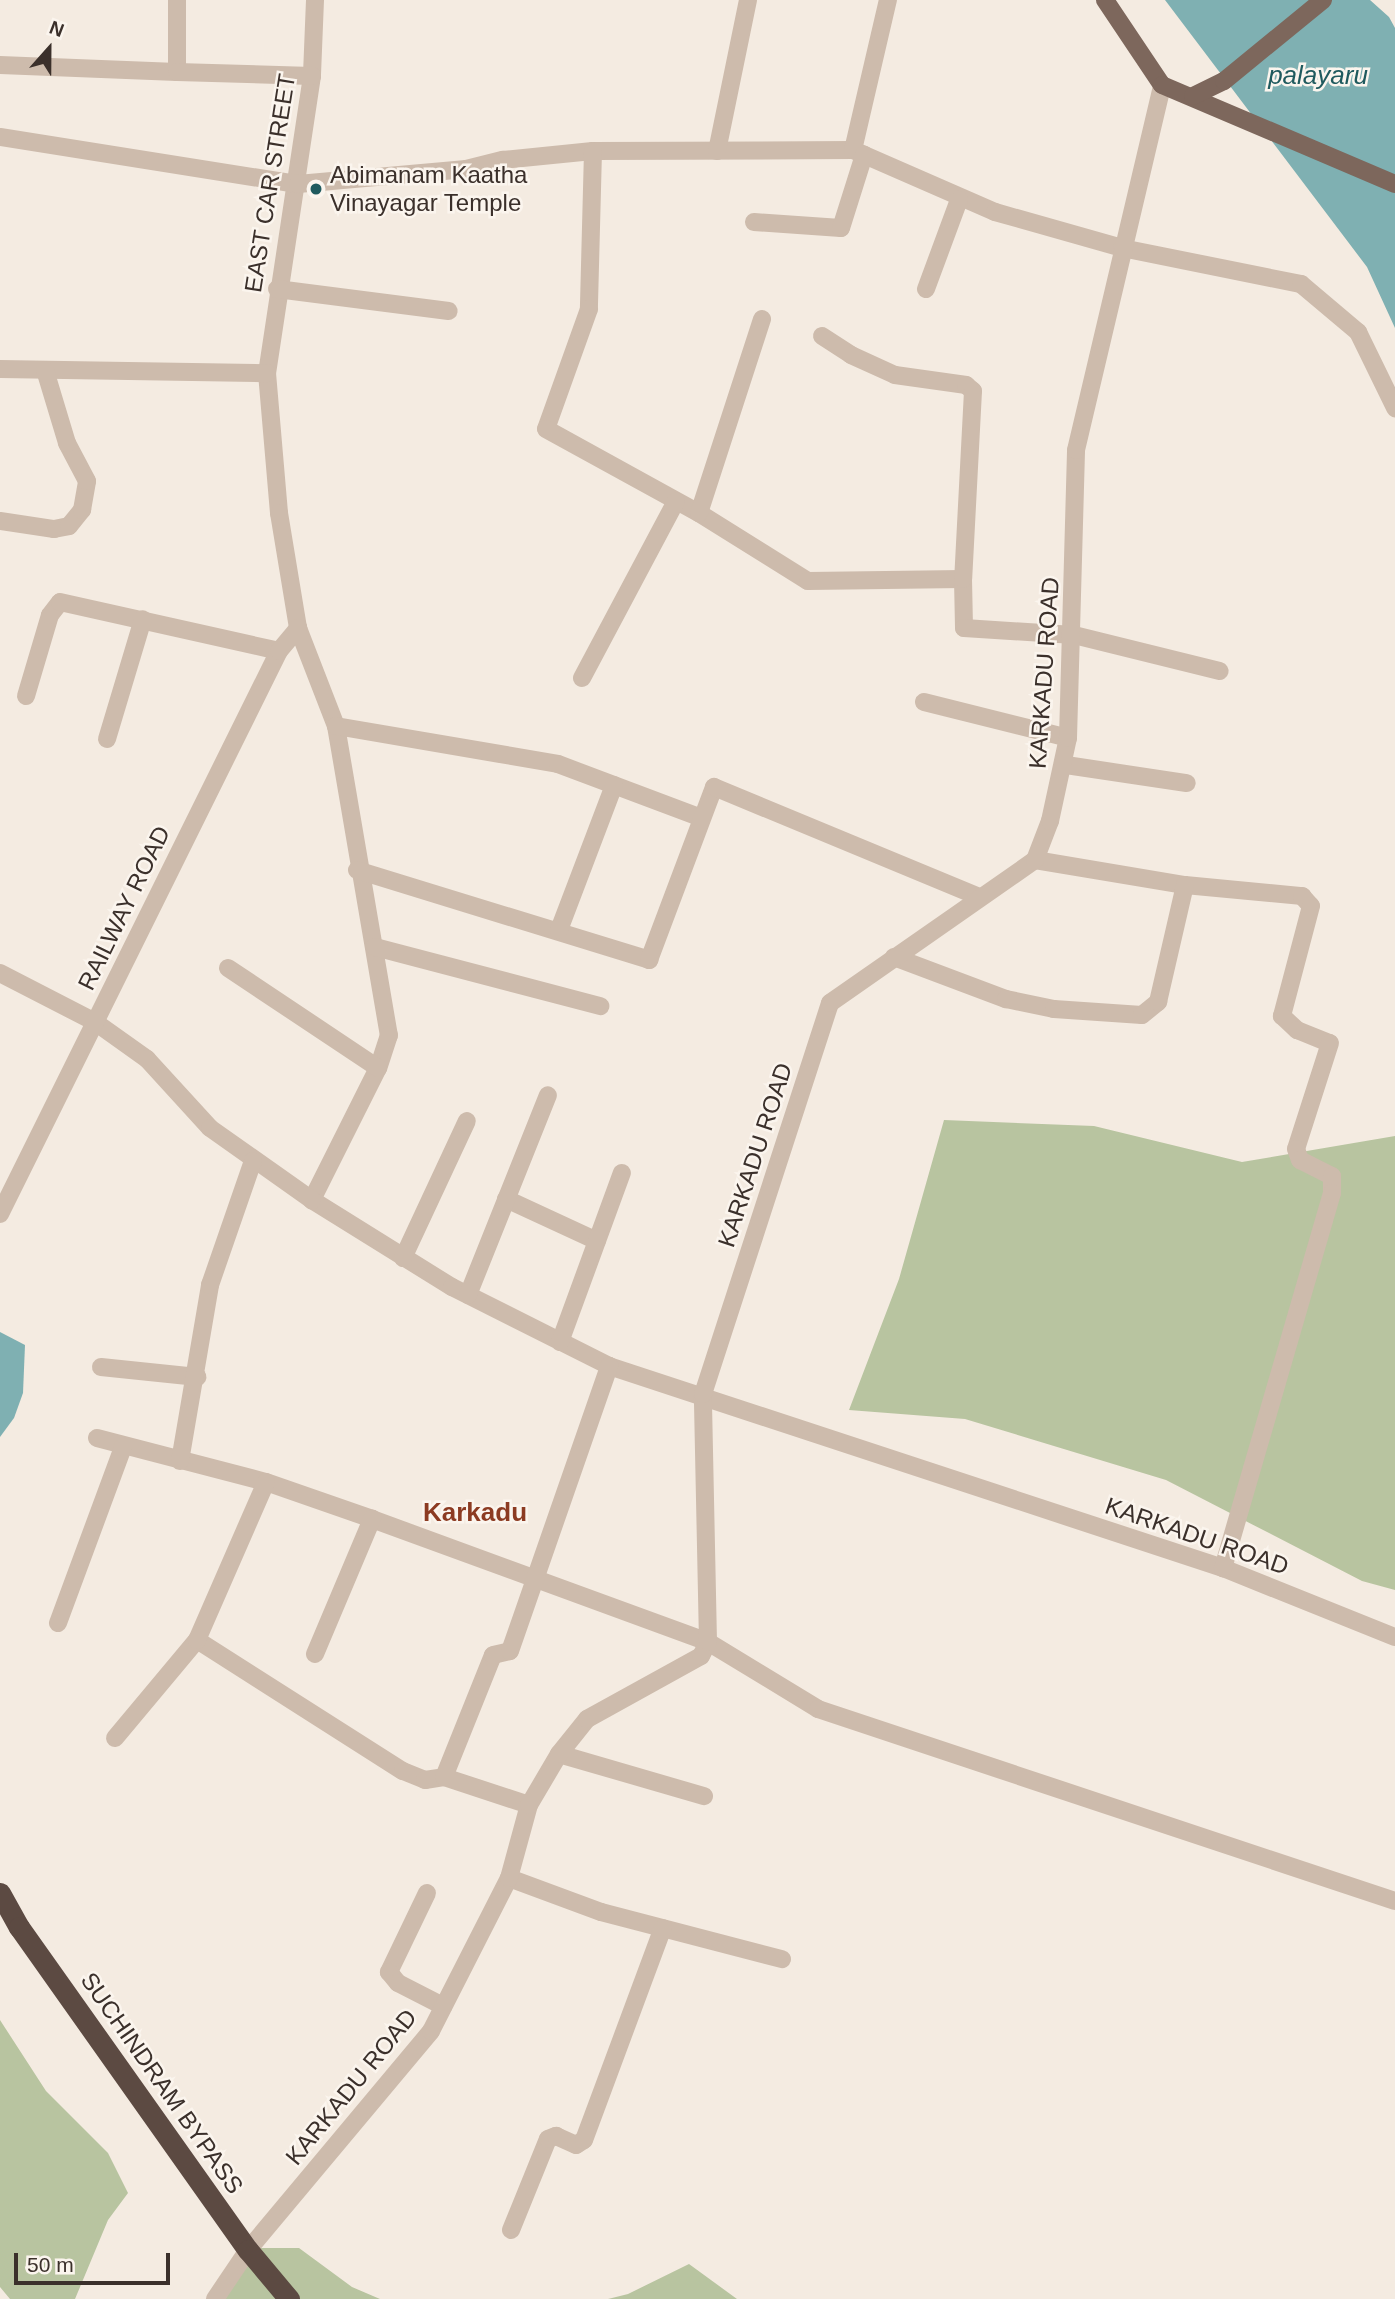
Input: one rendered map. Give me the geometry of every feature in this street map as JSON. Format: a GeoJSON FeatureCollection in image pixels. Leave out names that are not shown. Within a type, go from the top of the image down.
{"type":"FeatureCollection","features":[{"type":"Feature","properties":{"kind":"highway","name":"SUCHINDRAM BYPASS"},"geometry":{"type":"LineString","coordinates":[[0,1893],[19,1927],[248,2250],[289,2299]]}},
{"type":"Feature","properties":{"kind":"main road"},"geometry":{"type":"LineString","coordinates":[[1105,0],[1162,85],[1395,184]]}},
{"type":"Feature","properties":{"kind":"main road"},"geometry":{"type":"LineString","coordinates":[[1193,96],[1224,81],[1322,0]]}},
{"type":"Feature","properties":{"kind":"street"},"geometry":{"type":"LineString","coordinates":[[177,0],[177,72]]}},
{"type":"Feature","properties":{"kind":"street","name":"EAST CAR STREET"},"geometry":{"type":"LineString","coordinates":[[312,1200],[378,1068],[389,1035],[375,947],[358,870],[354,817],[336,726],[298,628],[279,513],[267,373],[277,289],[298,184],[312,76],[315,0]]}},
{"type":"Feature","properties":{"kind":"street"},"geometry":{"type":"LineString","coordinates":[[717,151],[748,0]]}},
{"type":"Feature","properties":{"kind":"street"},"geometry":{"type":"LineString","coordinates":[[754,222],[841,228],[888,0]]}},
{"type":"Feature","properties":{"kind":"street"},"geometry":{"type":"LineString","coordinates":[[0,65],[312,76]]}},
{"type":"Feature","properties":{"kind":"street","name":"KARKADU ROAD"},"geometry":{"type":"LineString","coordinates":[[215,2299],[248,2250],[431,2031],[509,1878],[529,1805],[559,1754],[587,1719],[701,1656],[708,1642],[703,1394],[830,1003],[1035,860],[1066,765],[1074,635],[1076,450],[1162,85]]}},
{"type":"Feature","properties":{"kind":"street"},"geometry":{"type":"LineString","coordinates":[[0,137],[298,184],[466,169],[503,160],[593,151],[858,152],[959,200],[1122,248],[1301,284],[1359,332],[1395,408]]}},
{"type":"Feature","properties":{"kind":"street"},"geometry":{"type":"LineString","coordinates":[[593,151],[589,309],[547,429],[699,513],[808,581],[963,579]]}},
{"type":"Feature","properties":{"kind":"street"},"geometry":{"type":"LineString","coordinates":[[926,289],[959,200]]}},
{"type":"Feature","properties":{"kind":"street"},"geometry":{"type":"LineString","coordinates":[[277,289],[449,311]]}},
{"type":"Feature","properties":{"kind":"street"},"geometry":{"type":"LineString","coordinates":[[699,513],[762,319]]}},
{"type":"Feature","properties":{"kind":"street"},"geometry":{"type":"LineString","coordinates":[[822,336],[851,355],[895,375],[966,385],[973,391],[963,579],[964,628],[1074,635],[1220,671]]}},
{"type":"Feature","properties":{"kind":"street"},"geometry":{"type":"LineString","coordinates":[[0,369],[267,373]]}},
{"type":"Feature","properties":{"kind":"street"},"geometry":{"type":"LineString","coordinates":[[0,520],[54,529],[69,526],[82,510],[87,481],[67,443],[45,370]]}},
{"type":"Feature","properties":{"kind":"street"},"geometry":{"type":"LineString","coordinates":[[582,678],[676,501]]}},
{"type":"Feature","properties":{"kind":"street"},"geometry":{"type":"LineString","coordinates":[[26,696],[50,615],[60,602],[279,650]]}},
{"type":"Feature","properties":{"kind":"street"},"geometry":{"type":"LineString","coordinates":[[107,739],[143,619]]}},
{"type":"Feature","properties":{"kind":"street","name":"RAILWAY ROAD"},"geometry":{"type":"LineString","coordinates":[[0,1214],[279,650],[298,628]]}},
{"type":"Feature","properties":{"kind":"street"},"geometry":{"type":"LineString","coordinates":[[924,702],[1068,738]]}},
{"type":"Feature","properties":{"kind":"street"},"geometry":{"type":"LineString","coordinates":[[336,726],[558,764],[699,817]]}},
{"type":"Feature","properties":{"kind":"street"},"geometry":{"type":"LineString","coordinates":[[1066,765],[1187,783]]}},
{"type":"Feature","properties":{"kind":"street"},"geometry":{"type":"LineString","coordinates":[[559,930],[614,785]]}},
{"type":"Feature","properties":{"kind":"street"},"geometry":{"type":"LineString","coordinates":[[358,870],[649,960],[699,817],[714,787],[980,897]]}},
{"type":"Feature","properties":{"kind":"street"},"geometry":{"type":"LineString","coordinates":[[1035,860],[1185,885],[1307,899],[1311,906],[1282,1016],[1297,1030],[1330,1043],[1296,1149],[1300,1160],[1332,1176],[1332,1193],[1223,1568]]}},
{"type":"Feature","properties":{"kind":"street"},"geometry":{"type":"LineString","coordinates":[[894,957],[1006,999],[1054,1009],[1142,1015],[1158,1002],[1185,885]]}},
{"type":"Feature","properties":{"kind":"street"},"geometry":{"type":"LineString","coordinates":[[375,947],[600,1006]]}},
{"type":"Feature","properties":{"kind":"street"},"geometry":{"type":"LineString","coordinates":[[228,968],[378,1068]]}},
{"type":"Feature","properties":{"kind":"street"},"geometry":{"type":"LineString","coordinates":[[0,973],[94,1022],[148,1059],[210,1128],[253,1161],[403,1258],[467,1295],[609,1366],[703,1394]]}},
{"type":"Feature","properties":{"kind":"street"},"geometry":{"type":"LineString","coordinates":[[467,1295],[548,1095]]}},
{"type":"Feature","properties":{"kind":"street"},"geometry":{"type":"LineString","coordinates":[[403,1258],[467,1121]]}},
{"type":"Feature","properties":{"kind":"street"},"geometry":{"type":"LineString","coordinates":[[180,1461],[197,1377],[210,1285],[253,1161]]}},
{"type":"Feature","properties":{"kind":"street"},"geometry":{"type":"LineString","coordinates":[[560,1342],[622,1173]]}},
{"type":"Feature","properties":{"kind":"street"},"geometry":{"type":"LineString","coordinates":[[506,1199],[597,1241]]}},
{"type":"Feature","properties":{"kind":"street"},"geometry":{"type":"LineString","coordinates":[[444,1777],[493,1655],[510,1650],[609,1366]]}},
{"type":"Feature","properties":{"kind":"street"},"geometry":{"type":"LineString","coordinates":[[101,1367],[197,1377]]}},
{"type":"Feature","properties":{"kind":"street","name":"KARKADU ROAD"},"geometry":{"type":"LineString","coordinates":[[703,1394],[1223,1568],[1395,1637]]}},
{"type":"Feature","properties":{"kind":"street"},"geometry":{"type":"LineString","coordinates":[[97,1438],[123,1447],[266,1482],[372,1519],[535,1581],[708,1642],[818,1709],[1395,1902]]}},
{"type":"Feature","properties":{"kind":"street"},"geometry":{"type":"LineString","coordinates":[[58,1623],[123,1447]]}},
{"type":"Feature","properties":{"kind":"street"},"geometry":{"type":"LineString","coordinates":[[115,1738],[197,1640],[266,1482]]}},
{"type":"Feature","properties":{"kind":"street"},"geometry":{"type":"LineString","coordinates":[[315,1654],[372,1519]]}},
{"type":"Feature","properties":{"kind":"street"},"geometry":{"type":"LineString","coordinates":[[197,1640],[403,1771],[425,1780],[444,1777],[529,1805]]}},
{"type":"Feature","properties":{"kind":"street"},"geometry":{"type":"LineString","coordinates":[[559,1754],[705,1796]]}},
{"type":"Feature","properties":{"kind":"street"},"geometry":{"type":"LineString","coordinates":[[509,1878],[601,1912],[782,1959]]}},
{"type":"Feature","properties":{"kind":"street"},"geometry":{"type":"LineString","coordinates":[[427,1893],[389,1972],[398,1983],[443,2006]]}},
{"type":"Feature","properties":{"kind":"street"},"geometry":{"type":"LineString","coordinates":[[511,2230],[548,2139],[556,2136],[576,2145],[584,2140],[663,1928]]}},
{"type":"Feature","properties":{"kind":"green space"},"geometry":{"type":"Polygon","coordinates":[[[944,1120],[1094,1126],[1242,1162],[1395,1136],[1395,1590],[1362,1581],[1166,1480],[965,1419],[849,1410],[899,1279],[944,1120]]]}},
{"type":"Feature","properties":{"kind":"green space"},"geometry":{"type":"Polygon","coordinates":[[[0,2020],[46,2091],[108,2153],[128,2193],[108,2220],[75,2299],[10,2299],[0,2287],[0,2020]]]}},
{"type":"Feature","properties":{"kind":"green space"},"geometry":{"type":"Polygon","coordinates":[[[253,2248],[299,2248],[352,2287],[380,2299],[223,2299],[253,2248]]]}},
{"type":"Feature","properties":{"kind":"green space"},"geometry":{"type":"Polygon","coordinates":[[[689,2264],[737,2299],[608,2299],[628,2294],[689,2264]]]}},
{"type":"Feature","properties":{"kind":"water","name":"palayaru"},"geometry":{"type":"Polygon","coordinates":[[[1165,0],[1370,0],[1389,17],[1395,28],[1395,328],[1367,267],[1165,0]]]}},
{"type":"Feature","properties":{"kind":"water"},"geometry":{"type":"Polygon","coordinates":[[[0,1332],[25,1345],[23,1393],[14,1418],[0,1437],[0,1332]]]}},
{"type":"Feature","properties":{"kind":"place","name":"Abimanam Kaatha Vinayagar Temple"},"geometry":{"type":"Point","coordinates":[316,189]}},
{"type":"Feature","properties":{"kind":"district","name":"Karkadu"},"geometry":{"type":"Point","coordinates":[475,1513]}}]}
